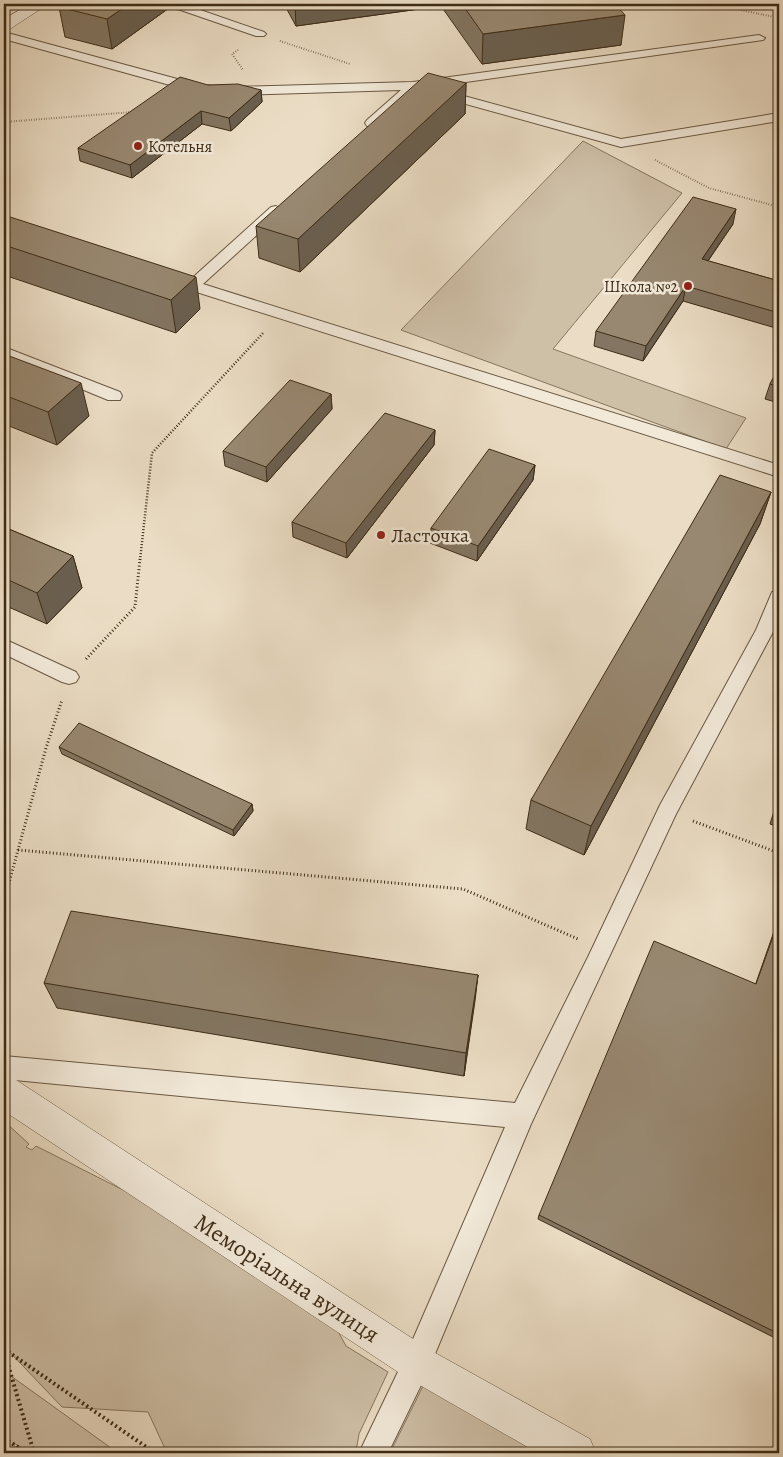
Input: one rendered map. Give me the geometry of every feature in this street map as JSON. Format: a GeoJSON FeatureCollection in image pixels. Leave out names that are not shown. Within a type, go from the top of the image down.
{"type":"FeatureCollection","features":[{"type":"Feature","properties":{"kind":"street"},"geometry":{"type":"LineString","coordinates":[[4,26],[40,4]]}},
{"type":"Feature","properties":{"kind":"street","name":"Меморіальна вулиця"},"geometry":{"type":"LineString","coordinates":[[4,1092],[417,1363],[576,1453]]}},
{"type":"Feature","properties":{"kind":"lane"},"geometry":{"type":"LineString","coordinates":[[173,4],[260,34]]}},
{"type":"Feature","properties":{"kind":"lane"},"geometry":{"type":"LineString","coordinates":[[4,35],[214,92],[413,86],[759,38]]}},
{"type":"Feature","properties":{"kind":"lane"},"geometry":{"type":"LineString","coordinates":[[361,132],[413,86]]}},
{"type":"Feature","properties":{"kind":"lane"},"geometry":{"type":"LineString","coordinates":[[413,86],[621,142],[779,117]]}},
{"type":"Feature","properties":{"kind":"lane"},"geometry":{"type":"LineString","coordinates":[[192,286],[288,199]]}},
{"type":"Feature","properties":{"kind":"lane"},"geometry":{"type":"LineString","coordinates":[[154,273],[779,471]]}},
{"type":"Feature","properties":{"kind":"lane"},"geometry":{"type":"LineString","coordinates":[[4,352],[114,396]]}},
{"type":"Feature","properties":{"kind":"lane"},"geometry":{"type":"LineString","coordinates":[[373,1453],[417,1363],[522,1116],[667,811],[765,630],[779,597]]}},
{"type":"Feature","properties":{"kind":"lane"},"geometry":{"type":"LineString","coordinates":[[4,646],[70,677]]}},
{"type":"Feature","properties":{"kind":"lane"},"geometry":{"type":"LineString","coordinates":[[4,1067],[522,1116]]}},
{"type":"Feature","properties":{"kind":"path"},"geometry":{"type":"LineString","coordinates":[[712,4],[779,18]]}},
{"type":"Feature","properties":{"kind":"path"},"geometry":{"type":"LineString","coordinates":[[258,91],[232,54],[260,34],[350,64]]}},
{"type":"Feature","properties":{"kind":"path"},"geometry":{"type":"LineString","coordinates":[[4,122],[140,112]]}},
{"type":"Feature","properties":{"kind":"path"},"geometry":{"type":"LineString","coordinates":[[621,142],[709,188],[779,207]]}},
{"type":"Feature","properties":{"kind":"path"},"geometry":{"type":"LineString","coordinates":[[4,901],[46,748],[70,677],[134,607],[152,453],[281,314]]}},
{"type":"Feature","properties":{"kind":"path"},"geometry":{"type":"LineString","coordinates":[[667,811],[779,853]]}},
{"type":"Feature","properties":{"kind":"path"},"geometry":{"type":"LineString","coordinates":[[18,850],[463,889],[602,950]]}},
{"type":"Feature","properties":{"kind":"path"},"geometry":{"type":"LineString","coordinates":[[4,1350],[34,1453]]}},
{"type":"Feature","properties":{"kind":"path"},"geometry":{"type":"LineString","coordinates":[[4,1350],[155,1453]]}},
{"type":"Feature","properties":{"kind":"path"},"geometry":{"type":"LineString","coordinates":[[4,1438],[27,1453]]}},
{"type":"Feature","properties":{"kind":"shaded area"},"geometry":{"type":"Polygon","coordinates":[[[583,141],[682,193],[553,349],[746,418],[726,449],[401,330],[583,141]]]}},
{"type":"Feature","properties":{"kind":"shaded area"},"geometry":{"type":"Polygon","coordinates":[[[4,1121],[29,1144],[26,1147],[32,1150],[36,1146],[145,1201],[334,1324],[346,1346],[388,1372],[359,1434],[357,1446],[349,1453],[167,1453],[148,1412],[62,1407],[4,1346],[4,1121]]]}},
{"type":"Feature","properties":{"kind":"shaded area"},"geometry":{"type":"Polygon","coordinates":[[[4,1371],[118,1453],[29,1453],[14,1443],[16,1453],[4,1453],[4,1371]]]}},
{"type":"Feature","properties":{"kind":"shaded area"},"geometry":{"type":"Polygon","coordinates":[[[423,1386],[541,1453],[390,1453],[423,1386]]]}},
{"type":"Feature","properties":{"kind":"building"},"geometry":{"type":"Polygon","coordinates":[[[64,4],[129,4],[107,19],[59,7],[64,4]]]}},
{"type":"Feature","properties":{"kind":"building"},"geometry":{"type":"Polygon","coordinates":[[[462,4],[615,4],[625,15],[483,34],[462,4]]]}},
{"type":"Feature","properties":{"kind":"building"},"geometry":{"type":"Polygon","coordinates":[[[428,73],[466,83],[298,239],[256,226],[428,73]]]}},
{"type":"Feature","properties":{"kind":"building"},"geometry":{"type":"Polygon","coordinates":[[[180,77],[208,85],[238,84],[261,90],[229,118],[201,111],[130,165],[78,148],[180,77]]]}},
{"type":"Feature","properties":{"kind":"building","name":"Школа №2"},"geometry":{"type":"Polygon","coordinates":[[[693,197],[736,209],[702,259],[779,281],[779,313],[686,286],[646,346],[596,331],[693,197]]]}},
{"type":"Feature","properties":{"kind":"building"},"geometry":{"type":"Polygon","coordinates":[[[4,215],[196,277],[171,300],[4,245],[4,215]]]}},
{"type":"Feature","properties":{"kind":"building"},"geometry":{"type":"Polygon","coordinates":[[[4,354],[81,383],[48,412],[4,395],[4,354]]]}},
{"type":"Feature","properties":{"kind":"building"},"geometry":{"type":"Polygon","coordinates":[[[779,367],[779,387],[770,384],[779,367]]]}},
{"type":"Feature","properties":{"kind":"building"},"geometry":{"type":"Polygon","coordinates":[[[290,380],[331,394],[266,467],[223,451],[290,380]]]}},
{"type":"Feature","properties":{"kind":"building"},"geometry":{"type":"Polygon","coordinates":[[[385,413],[435,430],[346,543],[292,522],[385,413]]]}},
{"type":"Feature","properties":{"kind":"building"},"geometry":{"type":"Polygon","coordinates":[[[489,449],[535,465],[478,546],[431,528],[489,449]]]}},
{"type":"Feature","properties":{"kind":"building"},"geometry":{"type":"Polygon","coordinates":[[[720,475],[771,492],[591,826],[531,800],[720,475]]]}},
{"type":"Feature","properties":{"kind":"building"},"geometry":{"type":"Polygon","coordinates":[[[4,527],[73,556],[37,593],[4,578],[4,527]]]}},
{"type":"Feature","properties":{"kind":"building"},"geometry":{"type":"Polygon","coordinates":[[[79,723],[252,804],[233,830],[59,747],[79,723]]]}},
{"type":"Feature","properties":{"kind":"building"},"geometry":{"type":"Polygon","coordinates":[[[779,798],[779,819],[773,817],[779,798]]]}},
{"type":"Feature","properties":{"kind":"building"},"geometry":{"type":"Polygon","coordinates":[[[71,911],[478,975],[466,1053],[44,983],[71,911]]]}},
{"type":"Feature","properties":{"kind":"building"},"geometry":{"type":"Polygon","coordinates":[[[779,920],[779,1334],[539,1215],[654,941],[756,984],[779,920]]]}},
{"type":"Feature","properties":{"kind":"place","name":"Котельня"},"geometry":{"type":"Point","coordinates":[138,146]}},
{"type":"Feature","properties":{"kind":"place","name":"Школа №2"},"geometry":{"type":"Point","coordinates":[688,286]}},
{"type":"Feature","properties":{"kind":"place","name":"Ласточка"},"geometry":{"type":"Point","coordinates":[381,535]}}]}
